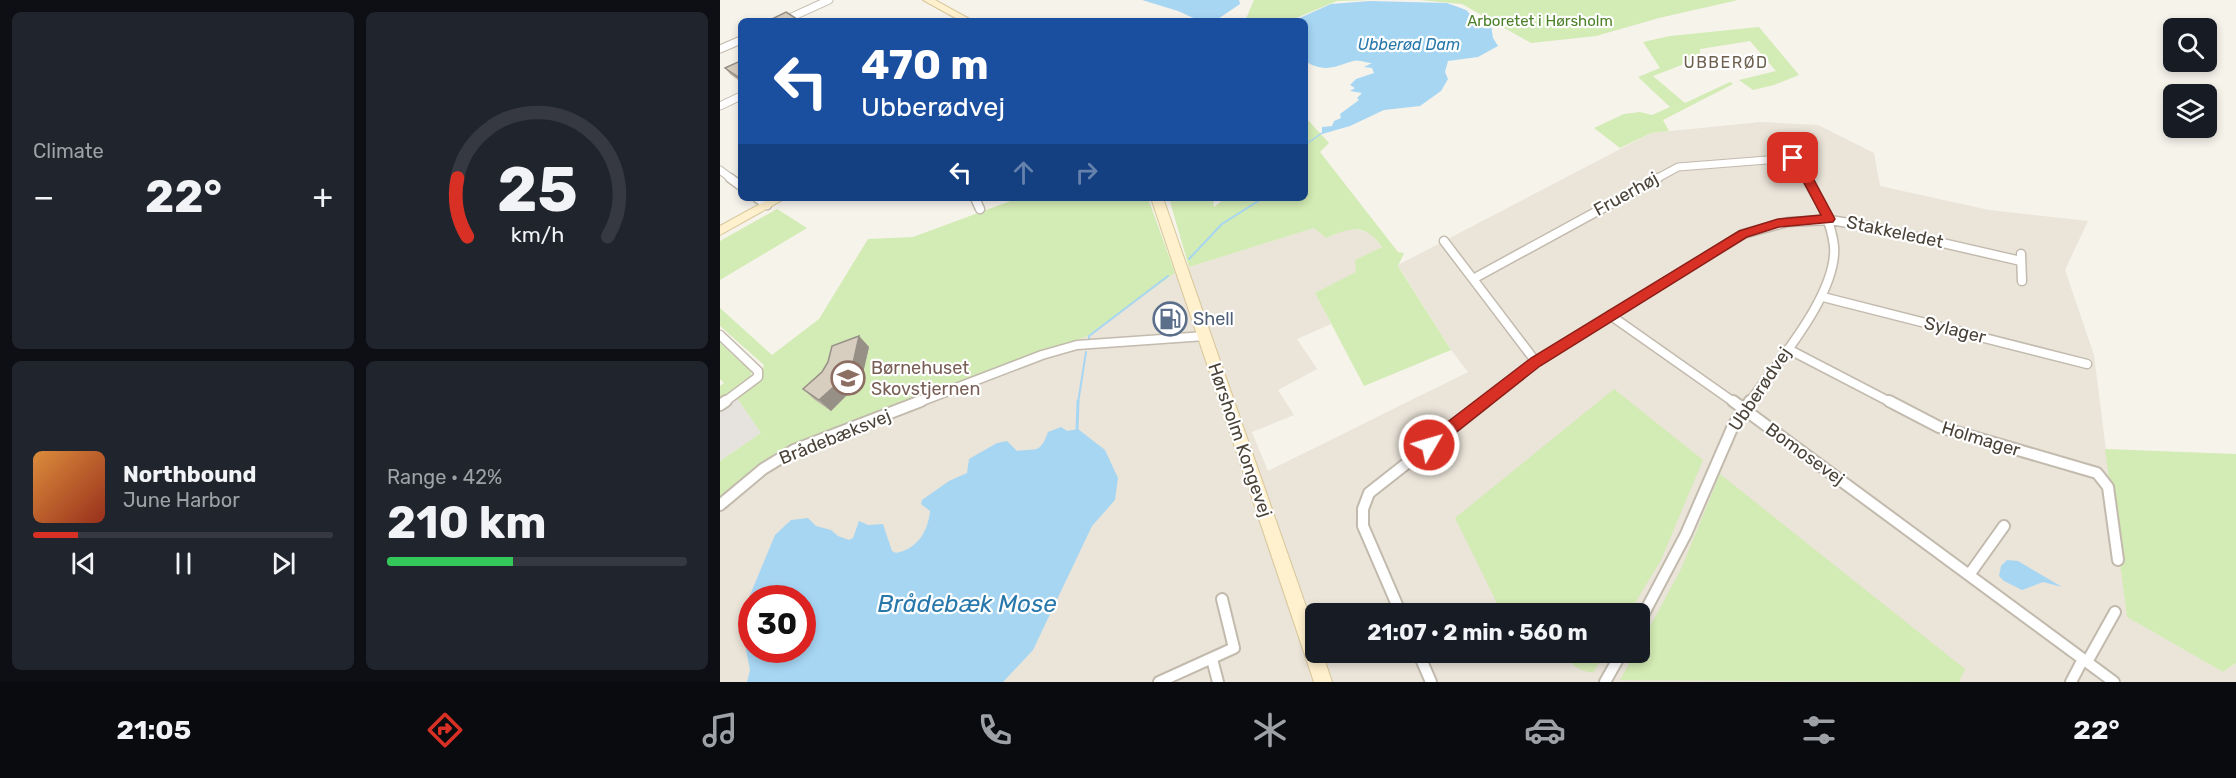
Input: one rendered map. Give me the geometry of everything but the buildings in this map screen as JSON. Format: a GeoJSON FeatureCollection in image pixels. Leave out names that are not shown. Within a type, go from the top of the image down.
{"type":"FeatureCollection","features":[{"type":"Feature","properties":{"kind":"main road"},"geometry":{"type":"LineString","coordinates":[[928,0],[962,18]]}},
{"type":"Feature","properties":{"kind":"main road","name":"Hørsholm Kongevej"},"geometry":{"type":"LineString","coordinates":[[1158,201],[1323,682]]}},
{"type":"Feature","properties":{"kind":"main road"},"geometry":{"type":"LineString","coordinates":[[720,231],[762,202]]}},
{"type":"Feature","properties":{"kind":"street"},"geometry":{"type":"LineString","coordinates":[[790,18],[829,0]]}},
{"type":"Feature","properties":{"kind":"street"},"geometry":{"type":"LineString","coordinates":[[720,49],[738,41]]}},
{"type":"Feature","properties":{"kind":"street"},"geometry":{"type":"LineString","coordinates":[[720,106],[738,97]]}},
{"type":"Feature","properties":{"kind":"street","name":"Ubberødvej"},"geometry":{"type":"LineString","coordinates":[[1649,603],[1681,543],[1724,444],[1744,410],[1823,297],[1835,260],[1829,219],[1793,158]]}},
{"type":"Feature","properties":{"kind":"street","name":"Fruerhøj"},"geometry":{"type":"LineString","coordinates":[[1473,279],[1678,166],[1793,158]]}},
{"type":"Feature","properties":{"kind":"street"},"geometry":{"type":"LineString","coordinates":[[720,170],[738,184]]}},
{"type":"Feature","properties":{"kind":"street"},"geometry":{"type":"LineString","coordinates":[[976,201],[980,209]]}},
{"type":"Feature","properties":{"kind":"street","name":"Stakkeledet"},"geometry":{"type":"LineString","coordinates":[[1396,603],[1363,526],[1364,500],[1376,486],[1536,362],[1743,234],[1778,223],[1802,219],[1829,219],[1866,224],[2021,257],[2022,281]]}},
{"type":"Feature","properties":{"kind":"street"},"geometry":{"type":"LineString","coordinates":[[1444,241],[1536,362]]}},
{"type":"Feature","properties":{"kind":"street","name":"Sylager"},"geometry":{"type":"LineString","coordinates":[[1823,297],[2087,364]]}},
{"type":"Feature","properties":{"kind":"street","name":"Bomosevej"},"geometry":{"type":"LineString","coordinates":[[1610,315],[1744,410],[2114,682]]}},
{"type":"Feature","properties":{"kind":"street"},"geometry":{"type":"LineString","coordinates":[[720,335],[758,371],[758,376],[752,382],[720,405]]}},
{"type":"Feature","properties":{"kind":"street","name":"Brådebæksvej"},"geometry":{"type":"LineString","coordinates":[[720,505],[763,469],[794,450],[1042,355],[1077,345],[1205,336]]}},
{"type":"Feature","properties":{"kind":"street","name":"Holmager"},"geometry":{"type":"LineString","coordinates":[[1788,349],[1939,427],[2097,473],[2108,487],[2118,560]]}},
{"type":"Feature","properties":{"kind":"street"},"geometry":{"type":"LineString","coordinates":[[1969,574],[2004,526]]}},
{"type":"Feature","properties":{"kind":"street"},"geometry":{"type":"LineString","coordinates":[[1159,682],[1234,648],[1222,599]]}},
{"type":"Feature","properties":{"kind":"street"},"geometry":{"type":"LineString","coordinates":[[2071,682],[2115,612]]}},
{"type":"Feature","properties":{"kind":"street"},"geometry":{"type":"LineString","coordinates":[[1212,659],[1218,682]]}},
{"type":"Feature","properties":{"kind":"street"},"geometry":{"type":"LineString","coordinates":[[1423,663],[1431,682]]}},
{"type":"Feature","properties":{"kind":"street"},"geometry":{"type":"LineString","coordinates":[[1605,682],[1616,663]]}},
{"type":"Feature","properties":{"kind":"shaded area"},"geometry":{"type":"Polygon","coordinates":[[[1761,122],[1818,125],[1874,153],[1880,186],[1989,210],[2088,221],[2065,270],[2094,355],[2127,617],[2223,672],[2236,663],[2236,682],[720,682],[720,500],[775,453],[1086,337],[1175,273],[1189,267],[1314,228],[1326,238],[1351,228],[1370,233],[1382,247],[1355,260],[1357,272],[1315,293],[1331,324],[1297,339],[1317,369],[1278,390],[1294,415],[1252,432],[1268,471],[1468,372],[1451,350],[1398,265],[1651,133],[1761,122]]]}},
{"type":"Feature","properties":{"kind":"shaded area"},"geometry":{"type":"Polygon","coordinates":[[[737,398],[761,433],[720,461],[720,409],[737,398]]]}},
{"type":"Feature","properties":{"kind":"green space"},"geometry":{"type":"Polygon","coordinates":[[[1254,0],[1369,0],[1337,1],[1296,18],[1246,18],[1254,0]]]}},
{"type":"Feature","properties":{"kind":"green space","name":"Arboretet i Hørsholm"},"geometry":{"type":"Polygon","coordinates":[[[1420,0],[1738,0],[1659,18],[1596,36],[1531,43],[1462,4],[1420,0]]]}},
{"type":"Feature","properties":{"kind":"green space"},"geometry":{"type":"Polygon","coordinates":[[[1759,27],[1799,75],[1753,90],[1739,80],[1776,71],[1750,41],[1700,49],[1700,58],[1653,76],[1685,103],[1730,82],[1733,84],[1663,120],[1669,131],[1651,133],[1620,148],[1594,128],[1624,114],[1640,112],[1652,115],[1670,107],[1638,77],[1660,68],[1643,42],[1670,36],[1759,27]]]}},
{"type":"Feature","properties":{"kind":"green space"},"geometry":{"type":"Polygon","coordinates":[[[1308,120],[1329,143],[1320,152],[1398,252],[1404,253],[1398,266],[1451,350],[1364,386],[1315,293],[1356,272],[1355,260],[1382,247],[1369,234],[1357,229],[1326,238],[1314,228],[1189,267],[1170,201],[1213,201],[1214,207],[1221,201],[1308,201],[1308,120]]]}},
{"type":"Feature","properties":{"kind":"green space"},"geometry":{"type":"Polygon","coordinates":[[[1011,201],[1149,201],[1175,273],[1086,337],[775,453],[720,500],[720,461],[761,433],[737,398],[758,381],[764,365],[720,326],[720,308],[772,355],[819,319],[868,239],[913,237],[1011,201]]]}},
{"type":"Feature","properties":{"kind":"green space"},"geometry":{"type":"Polygon","coordinates":[[[777,209],[807,228],[720,280],[720,241],[777,209]]]}},
{"type":"Feature","properties":{"kind":"green space"},"geometry":{"type":"Polygon","coordinates":[[[720,343],[752,372],[748,382],[720,401],[720,386],[724,383],[720,379],[720,343]]]}},
{"type":"Feature","properties":{"kind":"green space"},"geometry":{"type":"Polygon","coordinates":[[[1614,389],[1703,460],[1661,560],[1635,603],[1497,603],[1455,518],[1614,389]]]}},
{"type":"Feature","properties":{"kind":"green space"},"geometry":{"type":"Polygon","coordinates":[[[2105,449],[2236,454],[2236,663],[2223,672],[2127,617],[2105,449]]]}},
{"type":"Feature","properties":{"kind":"green space"},"geometry":{"type":"Polygon","coordinates":[[[1720,474],[1965,669],[1959,682],[1620,680],[1629,663],[1650,663],[1650,626],[1681,569],[1720,474]]]}},
{"type":"Feature","properties":{"kind":"green space"},"geometry":{"type":"Polygon","coordinates":[[[1571,663],[1599,663],[1593,673],[1581,670],[1571,663]]]}},
{"type":"Feature","properties":{"kind":"water"},"geometry":{"type":"Polygon","coordinates":[[[1142,0],[1239,0],[1240,4],[1219,18],[1193,18],[1142,0]]]}},
{"type":"Feature","properties":{"kind":"water","name":"Ubberød Dam"},"geometry":{"type":"Polygon","coordinates":[[[1370,1],[1447,3],[1466,10],[1475,19],[1491,25],[1493,38],[1498,46],[1478,57],[1448,61],[1445,72],[1448,79],[1441,91],[1420,106],[1384,110],[1350,126],[1322,134],[1322,127],[1332,126],[1334,121],[1341,118],[1340,114],[1359,100],[1357,98],[1362,93],[1350,91],[1355,88],[1350,85],[1356,79],[1374,73],[1372,68],[1364,67],[1372,63],[1360,61],[1329,68],[1308,63],[1308,18],[1300,18],[1331,4],[1370,1]]]}},
{"type":"Feature","properties":{"kind":"water","name":"Brådebæk Mose"},"geometry":{"type":"Polygon","coordinates":[[[1061,427],[1067,431],[1078,429],[1105,450],[1118,478],[1115,500],[1092,526],[1033,650],[1003,682],[747,682],[750,670],[749,663],[816,663],[816,585],[754,585],[775,535],[791,520],[808,518],[816,526],[831,530],[838,536],[849,540],[853,538],[859,521],[868,525],[883,524],[892,551],[896,553],[903,551],[910,548],[920,538],[927,526],[930,511],[921,504],[922,500],[949,481],[967,473],[969,459],[997,443],[1007,441],[1017,451],[1037,449],[1043,444],[1048,432],[1061,427]]]}},
{"type":"Feature","properties":{"kind":"water"},"geometry":{"type":"Polygon","coordinates":[[[2007,560],[2018,561],[2062,587],[2043,582],[2022,590],[1999,576],[2001,566],[2007,560]]]}},
{"type":"Feature","properties":{"kind":"waterway"},"geometry":{"type":"LineString","coordinates":[[1308,143],[1322,133]]}},
{"type":"Feature","properties":{"kind":"waterway"},"geometry":{"type":"LineString","coordinates":[[1189,259],[1222,224],[1258,201]]}},
{"type":"Feature","properties":{"kind":"waterway"},"geometry":{"type":"LineString","coordinates":[[1089,339],[1089,336],[1168,276]]}},
{"type":"Feature","properties":{"kind":"waterway"},"geometry":{"type":"LineString","coordinates":[[1078,403],[1086,352]]}},
{"type":"Feature","properties":{"kind":"waterway"},"geometry":{"type":"LineString","coordinates":[[1077,430],[1078,401]]}},
{"type":"Feature","properties":{"kind":"place","name":"Shell"},"geometry":{"type":"Point","coordinates":[1170,319]}},
{"type":"Feature","properties":{"kind":"place","name":"Børnehuset Skovstjernen"},"geometry":{"type":"Point","coordinates":[848,378]}},
{"type":"Feature","properties":{"kind":"district","name":"UBBERØD"},"geometry":{"type":"Point","coordinates":[1726,62]}},
{"type":"Feature","properties":{"kind":"route"},"geometry":{"type":"LineString","coordinates":[[1429,445],[1536,362],[1743,234],[1778,223],[1802,219],[1829,219],[1819,198],[1793,158]]}}]}
